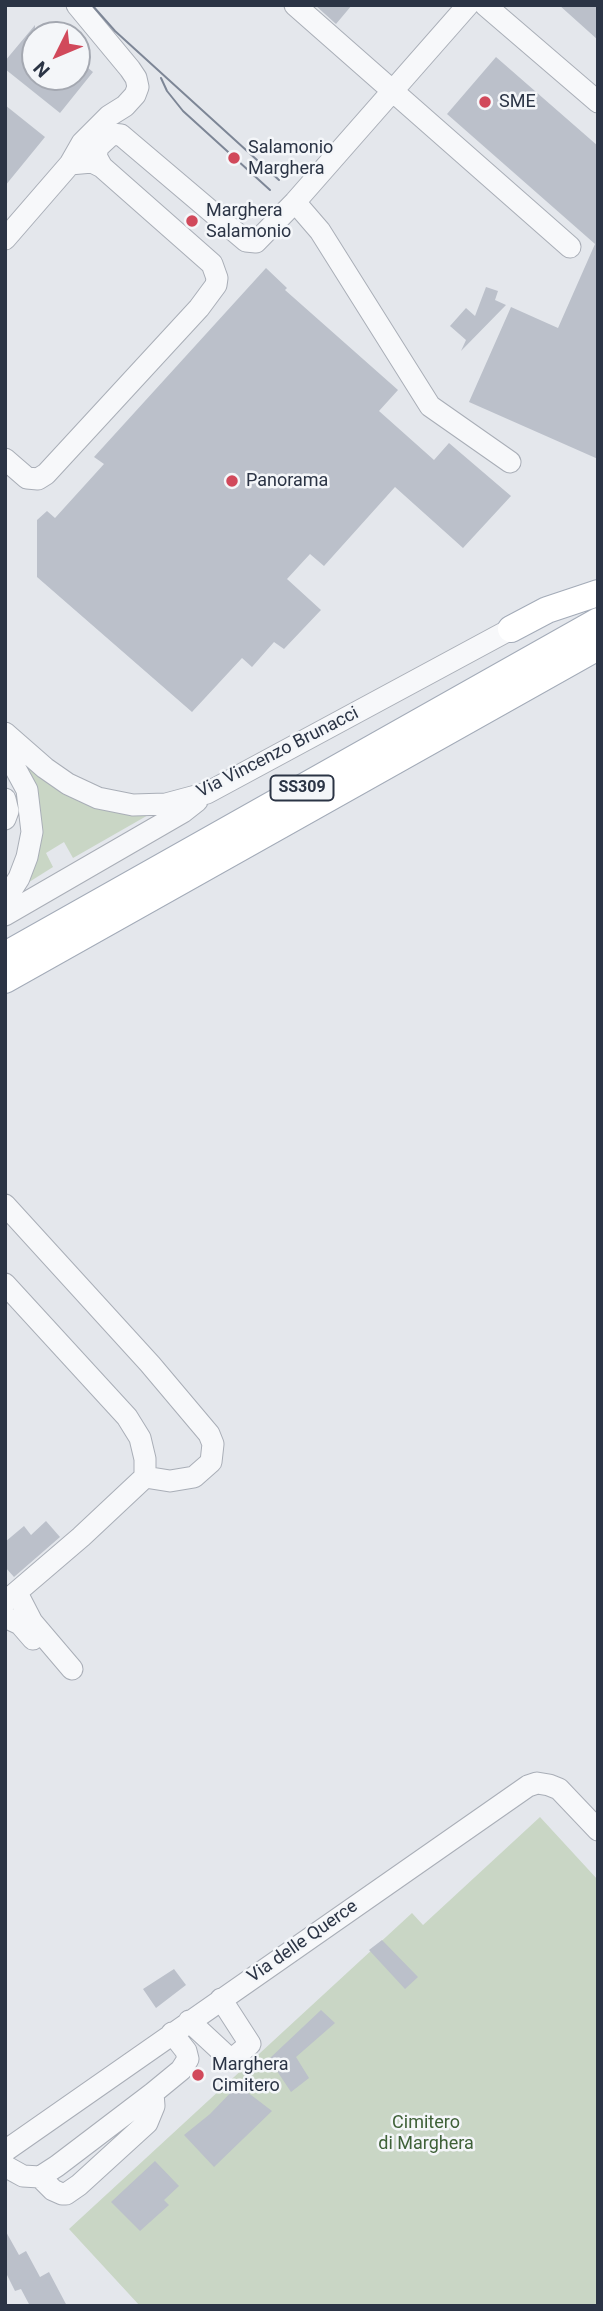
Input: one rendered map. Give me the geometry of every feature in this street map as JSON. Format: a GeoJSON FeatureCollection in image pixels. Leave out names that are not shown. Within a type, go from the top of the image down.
{"type":"FeatureCollection","features":[{"type":"Feature","properties":{"kind":"main road"},"geometry":{"type":"LineString","coordinates":[[511,629],[547,610],[598,593]]}},
{"type":"Feature","properties":{"kind":"main road","name":"SS309"},"geometry":{"type":"LineString","coordinates":[[5,955],[598,621]]}},
{"type":"Feature","properties":{"kind":"main road","name":"SS309"},"geometry":{"type":"LineString","coordinates":[[5,980],[598,648]]}},
{"type":"Feature","properties":{"kind":"street"},"geometry":{"type":"LineString","coordinates":[[5,239],[70,164],[82,143],[137,93],[136,78],[77,5]]}},
{"type":"Feature","properties":{"kind":"street"},"geometry":{"type":"LineString","coordinates":[[295,5],[570,247]]}},
{"type":"Feature","properties":{"kind":"street"},"geometry":{"type":"LineString","coordinates":[[5,459],[27,478],[38,479],[46,474],[199,308],[216,285],[217,278],[212,264],[102,167],[96,156],[98,147],[106,138],[117,134],[134,145],[234,231],[250,242],[260,240],[468,5]]}},
{"type":"Feature","properties":{"kind":"street"},"geometry":{"type":"LineString","coordinates":[[485,5],[598,102]]}},
{"type":"Feature","properties":{"kind":"street"},"geometry":{"type":"LineString","coordinates":[[125,106],[121,116],[122,126],[134,145]]}},
{"type":"Feature","properties":{"kind":"street"},"geometry":{"type":"LineString","coordinates":[[70,164],[86,161],[102,167]]}},
{"type":"Feature","properties":{"kind":"street"},"geometry":{"type":"LineString","coordinates":[[295,202],[320,231],[430,406],[510,462]]}},
{"type":"Feature","properties":{"kind":"street","name":"Via Vincenzo Brunacci"},"geometry":{"type":"LineString","coordinates":[[5,733],[68,784],[98,798],[133,805],[166,804],[207,793],[511,629]]}},
{"type":"Feature","properties":{"kind":"street"},"geometry":{"type":"LineString","coordinates":[[5,756],[14,766],[26,790],[32,832],[23,868],[5,900]]}},
{"type":"Feature","properties":{"kind":"street"},"geometry":{"type":"LineString","coordinates":[[5,915],[183,812],[207,793]]}},
{"type":"Feature","properties":{"kind":"street"},"geometry":{"type":"LineString","coordinates":[[5,799],[8,811],[5,819]]}},
{"type":"Feature","properties":{"kind":"street"},"geometry":{"type":"LineString","coordinates":[[5,1205],[150,1364],[209,1434],[213,1444],[211,1462],[194,1477],[170,1480],[145,1477]]}},
{"type":"Feature","properties":{"kind":"street"},"geometry":{"type":"LineString","coordinates":[[5,1284],[127,1417],[140,1438],[145,1458],[145,1477],[81,1538],[11,1597],[68,1672],[20,1624],[5,1617]]}},
{"type":"Feature","properties":{"kind":"street","name":"Via delle Querce"},"geometry":{"type":"LineString","coordinates":[[5,2151],[528,1786],[537,1783],[559,1789],[598,1830]]}},
{"type":"Feature","properties":{"kind":"street"},"geometry":{"type":"LineString","coordinates":[[180,2027],[231,2060],[248,2054],[221,1999]]}},
{"type":"Feature","properties":{"kind":"street"},"geometry":{"type":"LineString","coordinates":[[5,2166],[27,2177],[40,2177],[153,2093],[181,2070],[188,2059],[180,2027]]}},
{"type":"Feature","properties":{"kind":"green space"},"geometry":{"type":"Polygon","coordinates":[[[22,760],[150,814],[73,858],[64,842],[46,853],[53,867],[26,884],[22,760]]]}},
{"type":"Feature","properties":{"kind":"green space","name":"Cimitero di Marghera"},"geometry":{"type":"Polygon","coordinates":[[[540,1817],[598,1880],[598,2306],[140,2306],[69,2229],[412,1913],[423,1925],[540,1817]]]}},
{"type":"Feature","properties":{"kind":"building"},"geometry":{"type":"Polygon","coordinates":[[[315,5],[352,5],[336,24],[315,5]]]}},
{"type":"Feature","properties":{"kind":"building"},"geometry":{"type":"Polygon","coordinates":[[[559,5],[598,5],[598,40],[559,5]]]}},
{"type":"Feature","properties":{"kind":"building"},"geometry":{"type":"Polygon","coordinates":[[[21,42],[21,82],[5,69],[5,61],[21,42]]]}},
{"type":"Feature","properties":{"kind":"building"},"geometry":{"type":"Polygon","coordinates":[[[496,57],[598,146],[598,459],[469,402],[511,307],[558,328],[595,244],[447,114],[496,57]]]}},
{"type":"Feature","properties":{"kind":"building"},"geometry":{"type":"Polygon","coordinates":[[[32,91],[78,91],[60,113],[32,91]]]}},
{"type":"Feature","properties":{"kind":"building"},"geometry":{"type":"Polygon","coordinates":[[[5,105],[45,137],[5,186],[5,105]]]}},
{"type":"Feature","properties":{"kind":"building","name":"Panorama"},"geometry":{"type":"Polygon","coordinates":[[[266,268],[287,288],[285,290],[398,390],[379,411],[434,460],[449,443],[511,496],[463,548],[395,487],[324,566],[310,554],[287,579],[321,610],[284,649],[274,642],[252,667],[242,658],[192,712],[37,577],[37,520],[47,511],[55,518],[104,464],[94,457],[266,268]]]}},
{"type":"Feature","properties":{"kind":"building"},"geometry":{"type":"Polygon","coordinates":[[[486,287],[498,291],[495,300],[506,305],[461,351],[466,340],[450,326],[466,308],[475,316],[486,287]]]}},
{"type":"Feature","properties":{"kind":"building"},"geometry":{"type":"Polygon","coordinates":[[[46,1521],[60,1537],[14,1577],[5,1567],[5,1542],[24,1526],[31,1535],[46,1521]]]}},
{"type":"Feature","properties":{"kind":"building"},"geometry":{"type":"Polygon","coordinates":[[[382,1940],[418,1977],[405,1989],[369,1950],[382,1940]]]}},
{"type":"Feature","properties":{"kind":"building"},"geometry":{"type":"Polygon","coordinates":[[[174,1969],[186,1985],[156,2008],[143,1989],[174,1969]]]}},
{"type":"Feature","properties":{"kind":"building"},"geometry":{"type":"Polygon","coordinates":[[[321,2010],[335,2023],[296,2057],[309,2078],[291,2092],[269,2059],[321,2010]]]}},
{"type":"Feature","properties":{"kind":"building"},"geometry":{"type":"Polygon","coordinates":[[[238,2085],[272,2111],[214,2167],[184,2135],[210,2114],[238,2085]]]}},
{"type":"Feature","properties":{"kind":"building"},"geometry":{"type":"Polygon","coordinates":[[[155,2161],[179,2186],[164,2200],[169,2205],[140,2231],[111,2202],[155,2161]]]}},
{"type":"Feature","properties":{"kind":"building"},"geometry":{"type":"Polygon","coordinates":[[[5,2230],[19,2255],[26,2251],[40,2277],[49,2272],[67,2306],[30,2306],[21,2289],[15,2291],[5,2271],[5,2230]]]}},
{"type":"Feature","properties":{"kind":"tram line"},"geometry":{"type":"LineString","coordinates":[[92,5],[115,31],[279,180]]}},
{"type":"Feature","properties":{"kind":"tram line"},"geometry":{"type":"LineString","coordinates":[[161,78],[167,91],[183,111],[270,190]]}},
{"type":"Feature","properties":{"kind":"place","name":"SME"},"geometry":{"type":"Point","coordinates":[485,102]}},
{"type":"Feature","properties":{"kind":"place","name":"Salamonio Marghera"},"geometry":{"type":"Point","coordinates":[234,158]}},
{"type":"Feature","properties":{"kind":"place","name":"Marghera Salamonio"},"geometry":{"type":"Point","coordinates":[192,221]}},
{"type":"Feature","properties":{"kind":"place","name":"Panorama"},"geometry":{"type":"Point","coordinates":[232,481]}},
{"type":"Feature","properties":{"kind":"place","name":"Marghera Cimitero"},"geometry":{"type":"Point","coordinates":[198,2075]}}]}
